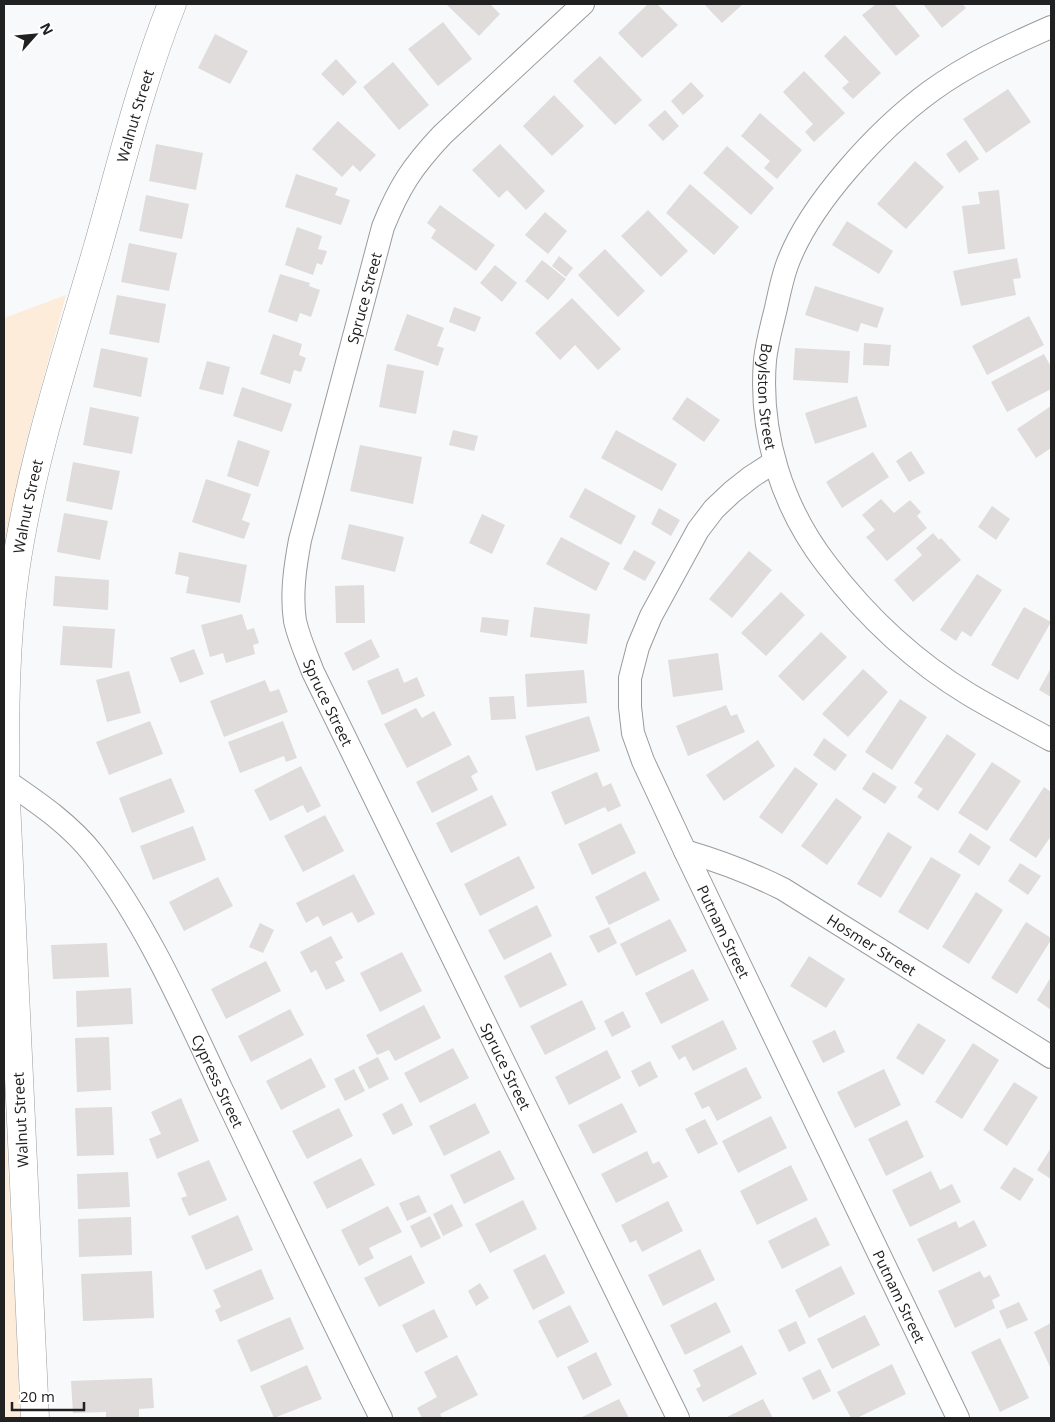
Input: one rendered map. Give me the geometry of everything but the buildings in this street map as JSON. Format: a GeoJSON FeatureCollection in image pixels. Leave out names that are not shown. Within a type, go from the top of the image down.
{"type":"FeatureCollection","features":[{"type":"Feature","properties":{"kind":"street","name":"Walnut Street"},"geometry":{"type":"LineString","coordinates":[[34,1418],[5,780],[5,684],[10,618],[16,563],[44,435],[149,66],[172,4]]}},
{"type":"Feature","properties":{"kind":"street","name":"Spruce Street"},"geometry":{"type":"LineString","coordinates":[[583,4],[442,135],[406,177],[393,200],[383,227],[300,540],[294,569],[293,595],[296,621],[313,672],[678,1418]]}},
{"type":"Feature","properties":{"kind":"street","name":"Boylston Street"},"geometry":{"type":"LineString","coordinates":[[1051,27],[1008,45],[931,91],[898,118],[843,175],[820,205],[802,234],[787,265],[770,329],[764,391],[767,427],[774,462],[787,498],[805,532],[826,564],[880,625],[915,656],[969,695],[1051,740]]}},
{"type":"Feature","properties":{"kind":"street","name":"Putnam Street"},"geometry":{"type":"LineString","coordinates":[[774,462],[751,477],[714,509],[698,530],[652,616],[638,647],[630,678],[630,707],[633,733],[643,761],[685,851],[958,1418]]}},
{"type":"Feature","properties":{"kind":"street","name":"Cypress Street"},"geometry":{"type":"LineString","coordinates":[[5,780],[50,811],[72,831],[88,849],[114,885],[145,936],[198,1040],[381,1418]]}},
{"type":"Feature","properties":{"kind":"street","name":"Hosmer Street"},"geometry":{"type":"LineString","coordinates":[[685,851],[739,869],[783,889],[1051,1057]]}},
{"type":"Feature","properties":{"kind":"shaded area"},"geometry":{"type":"Polygon","coordinates":[[[66,295],[23,454],[4,565],[4,318],[66,295]]]}},
{"type":"Feature","properties":{"kind":"shaded area"},"geometry":{"type":"Polygon","coordinates":[[[4,1093],[16,1321],[20,1418],[4,1418],[4,1093]]]}}]}
